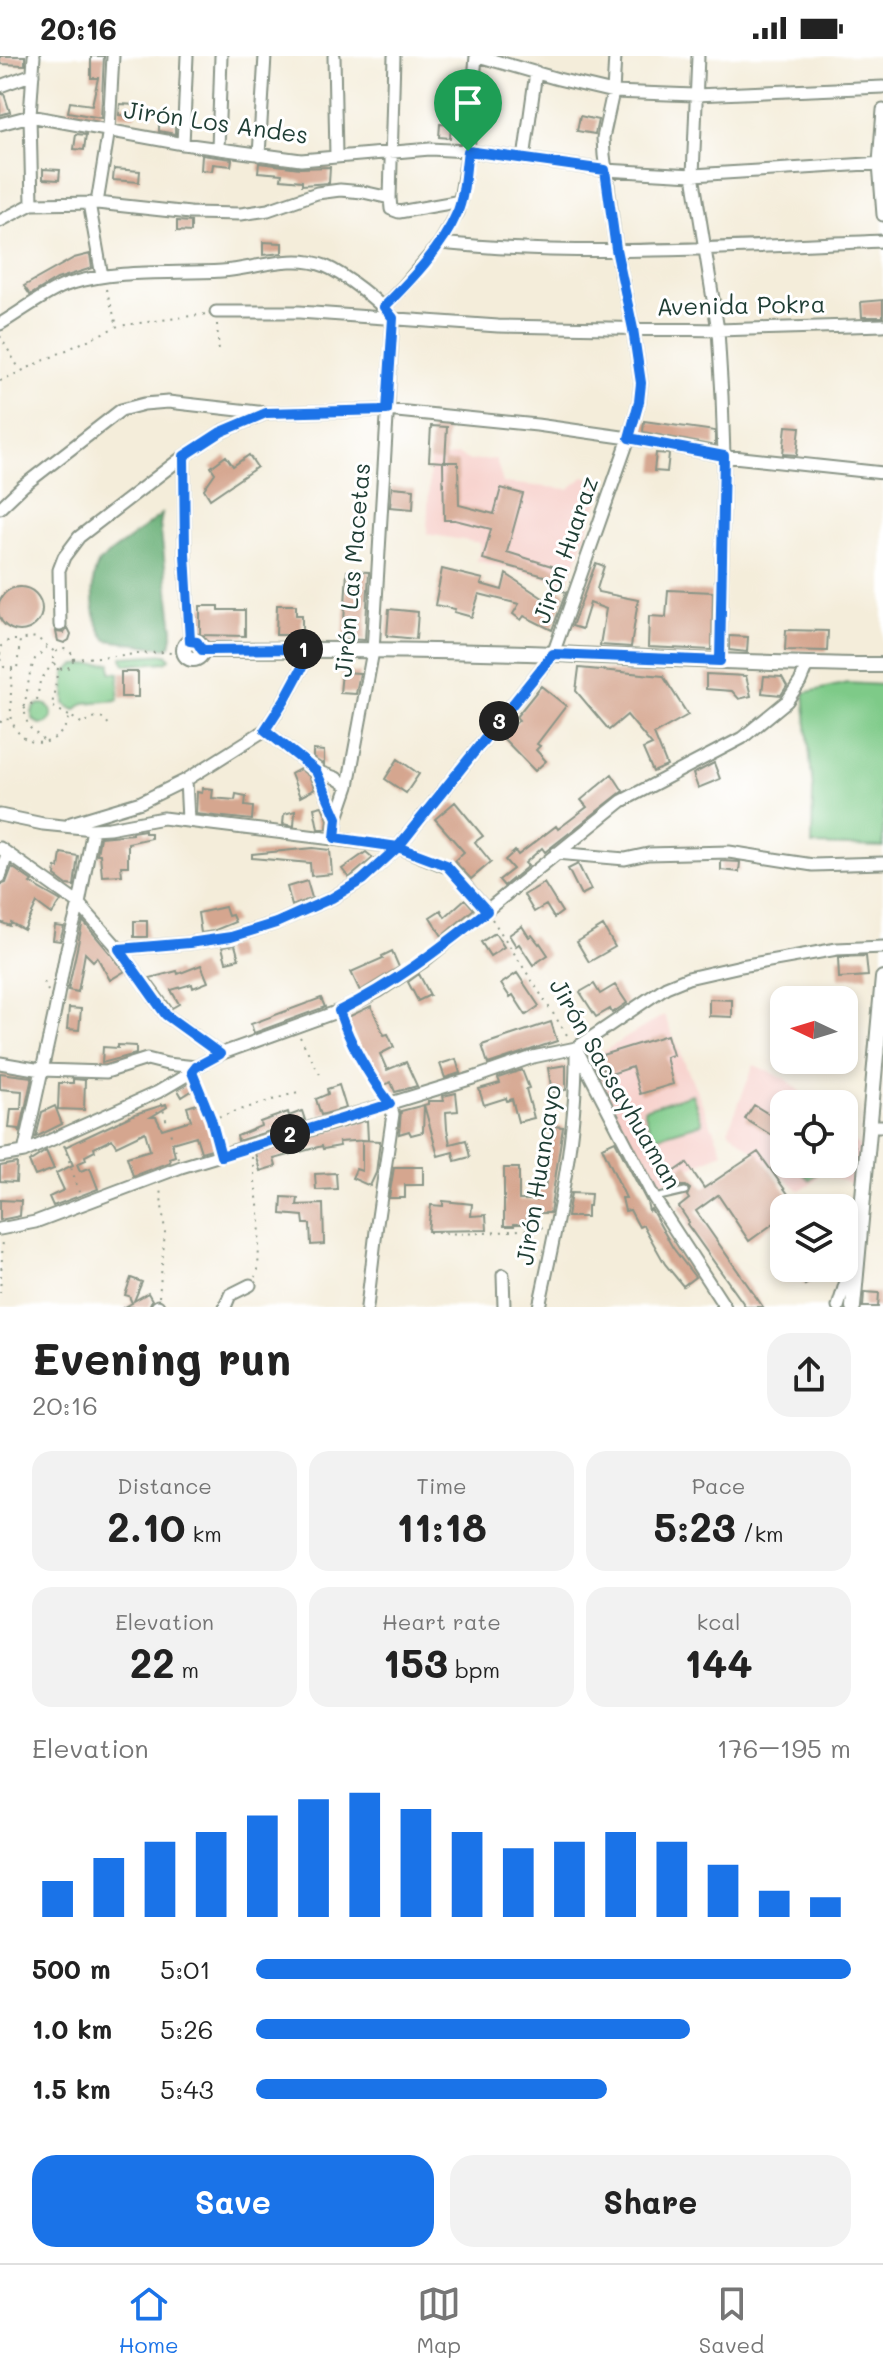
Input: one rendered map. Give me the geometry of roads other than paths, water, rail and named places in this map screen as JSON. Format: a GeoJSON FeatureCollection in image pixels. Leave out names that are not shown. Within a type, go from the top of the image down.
{"type":"FeatureCollection","features":[{"type":"Feature","properties":{"kind":"street"},"geometry":{"type":"LineString","coordinates":[[32,204],[30,116],[34,56]]}},
{"type":"Feature","properties":{"kind":"street"},"geometry":{"type":"LineString","coordinates":[[102,276],[93,203],[109,129],[113,56]]}},
{"type":"Feature","properties":{"kind":"street"},"geometry":{"type":"LineString","coordinates":[[183,144],[187,56]]}},
{"type":"Feature","properties":{"kind":"street"},"geometry":{"type":"LineString","coordinates":[[218,149],[221,56]]}},
{"type":"Feature","properties":{"kind":"street"},"geometry":{"type":"LineString","coordinates":[[259,155],[265,56]]}},
{"type":"Feature","properties":{"kind":"street"},"geometry":{"type":"LineString","coordinates":[[334,56],[336,156]]}},
{"type":"Feature","properties":{"kind":"street"},"geometry":{"type":"LineString","coordinates":[[394,56],[391,209],[399,212],[461,201]]}},
{"type":"Feature","properties":{"kind":"street"},"geometry":{"type":"LineString","coordinates":[[384,307],[440,243],[458,212],[468,151],[477,56],[613,92],[695,95],[883,87]]}},
{"type":"Feature","properties":{"kind":"street","name":"Jirón Huaraz"},"geometry":{"type":"LineString","coordinates":[[119,949],[231,937],[276,923],[332,898],[362,880],[398,847],[553,654],[629,438],[641,383],[605,170],[603,138],[613,92],[615,56]]}},
{"type":"Feature","properties":{"kind":"street"},"geometry":{"type":"LineString","coordinates":[[698,56],[693,175],[718,330],[724,456],[720,661]]}},
{"type":"Feature","properties":{"kind":"street"},"geometry":{"type":"LineString","coordinates":[[524,159],[536,72]]}},
{"type":"Feature","properties":{"kind":"street"},"geometry":{"type":"LineString","coordinates":[[0,86],[33,74]]}},
{"type":"Feature","properties":{"kind":"street"},"geometry":{"type":"LineString","coordinates":[[883,110],[883,215]]}},
{"type":"Feature","properties":{"kind":"street","name":"Jirón Los Andes"},"geometry":{"type":"LineString","coordinates":[[0,124],[30,116],[183,144],[301,160],[430,149],[468,151],[605,170],[693,175],[881,163]]}},
{"type":"Feature","properties":{"kind":"street"},"geometry":{"type":"LineString","coordinates":[[0,221],[32,204],[93,203],[190,213],[241,214],[268,210],[317,193],[340,190],[390,198]]}},
{"type":"Feature","properties":{"kind":"street"},"geometry":{"type":"LineString","coordinates":[[440,243],[485,247],[616,249],[883,241]]}},
{"type":"Feature","properties":{"kind":"street"},"geometry":{"type":"LineString","coordinates":[[0,324],[65,285],[102,276],[225,271],[282,262],[324,266],[384,307],[393,318]]}},
{"type":"Feature","properties":{"kind":"street","name":"Avenida Pokra"},"geometry":{"type":"LineString","coordinates":[[216,312],[299,312],[498,326],[633,329],[883,325]]}},
{"type":"Feature","properties":{"kind":"street","name":"Jirón Las Macetas"},"geometry":{"type":"LineString","coordinates":[[335,838],[373,651],[393,318]]}},
{"type":"Feature","properties":{"kind":"street"},"geometry":{"type":"LineString","coordinates":[[0,508],[23,486],[121,410],[168,402],[266,413],[387,410],[537,425],[724,456],[883,473]]}},
{"type":"Feature","properties":{"kind":"street"},"geometry":{"type":"LineString","coordinates":[[60,625],[59,570],[70,547],[79,537],[184,456],[221,432],[266,413]]}},
{"type":"Feature","properties":{"kind":"street"},"geometry":{"type":"LineString","coordinates":[[184,456],[185,554],[192,649],[553,654],[807,665],[883,665]]}},
{"type":"Feature","properties":{"kind":"street"},"geometry":{"type":"LineString","coordinates":[[63,825],[141,802],[186,780],[265,730],[312,649]]}},
{"type":"Feature","properties":{"kind":"street"},"geometry":{"type":"LineString","coordinates":[[0,1156],[24,1152],[158,1092],[220,1054],[339,1011],[379,991],[424,961],[622,801],[742,738],[787,701],[807,665]]}},
{"type":"Feature","properties":{"kind":"street"},"geometry":{"type":"LineString","coordinates":[[265,730],[316,771],[348,786]]}},
{"type":"Feature","properties":{"kind":"street"},"geometry":{"type":"LineString","coordinates":[[316,771],[337,818]]}},
{"type":"Feature","properties":{"kind":"street"},"geometry":{"type":"LineString","coordinates":[[186,780],[188,820]]}},
{"type":"Feature","properties":{"kind":"street"},"geometry":{"type":"LineString","coordinates":[[0,815],[43,824],[93,829],[163,818],[188,820],[398,847],[450,868],[487,911]]}},
{"type":"Feature","properties":{"kind":"street"},"geometry":{"type":"LineString","coordinates":[[24,1152],[93,829]]}},
{"type":"Feature","properties":{"kind":"street"},"geometry":{"type":"LineString","coordinates":[[0,877],[4,851],[79,904],[119,949],[166,1015],[220,1054]]}},
{"type":"Feature","properties":{"kind":"street"},"geometry":{"type":"LineString","coordinates":[[556,853],[625,859],[648,854],[729,852],[813,865],[883,863]]}},
{"type":"Feature","properties":{"kind":"street"},"geometry":{"type":"LineString","coordinates":[[2,1229],[35,1222],[181,1167],[533,1057],[576,1048],[666,987],[688,978],[837,949],[883,947]]}},
{"type":"Feature","properties":{"kind":"street"},"geometry":{"type":"LineString","coordinates":[[858,1258],[877,1126],[883,978]]}},
{"type":"Feature","properties":{"kind":"street","name":"Jirón Sacsayhuaman"},"geometry":{"type":"LineString","coordinates":[[576,1048],[654,1198],[725,1307]]}},
{"type":"Feature","properties":{"kind":"street","name":"Jirón Huancayo"},"geometry":{"type":"LineString","coordinates":[[539,1307],[557,1226],[576,1092],[576,1048]]}},
{"type":"Feature","properties":{"kind":"street"},"geometry":{"type":"LineString","coordinates":[[0,1063],[41,1070],[106,1072],[147,1059],[194,1070]]}},
{"type":"Feature","properties":{"kind":"street"},"geometry":{"type":"LineString","coordinates":[[367,1307],[393,1114],[390,1104]]}},
{"type":"Feature","properties":{"kind":"street"},"geometry":{"type":"LineString","coordinates":[[503,1275],[504,1307]]}},
{"type":"Feature","properties":{"kind":"street"},"geometry":{"type":"LineString","coordinates":[[838,1307],[846,1282]]}},
{"type":"Feature","properties":{"kind":"street"},"geometry":{"type":"LineString","coordinates":[[853,1307],[856,1282]]}},
{"type":"Feature","properties":{"kind":"street"},"geometry":{"type":"LineString","coordinates":[[225,1307],[230,1295],[250,1285]]}},
{"type":"Feature","properties":{"kind":"lane"},"geometry":{"type":"LineString","coordinates":[[654,1198],[685,1191]]}}]}
